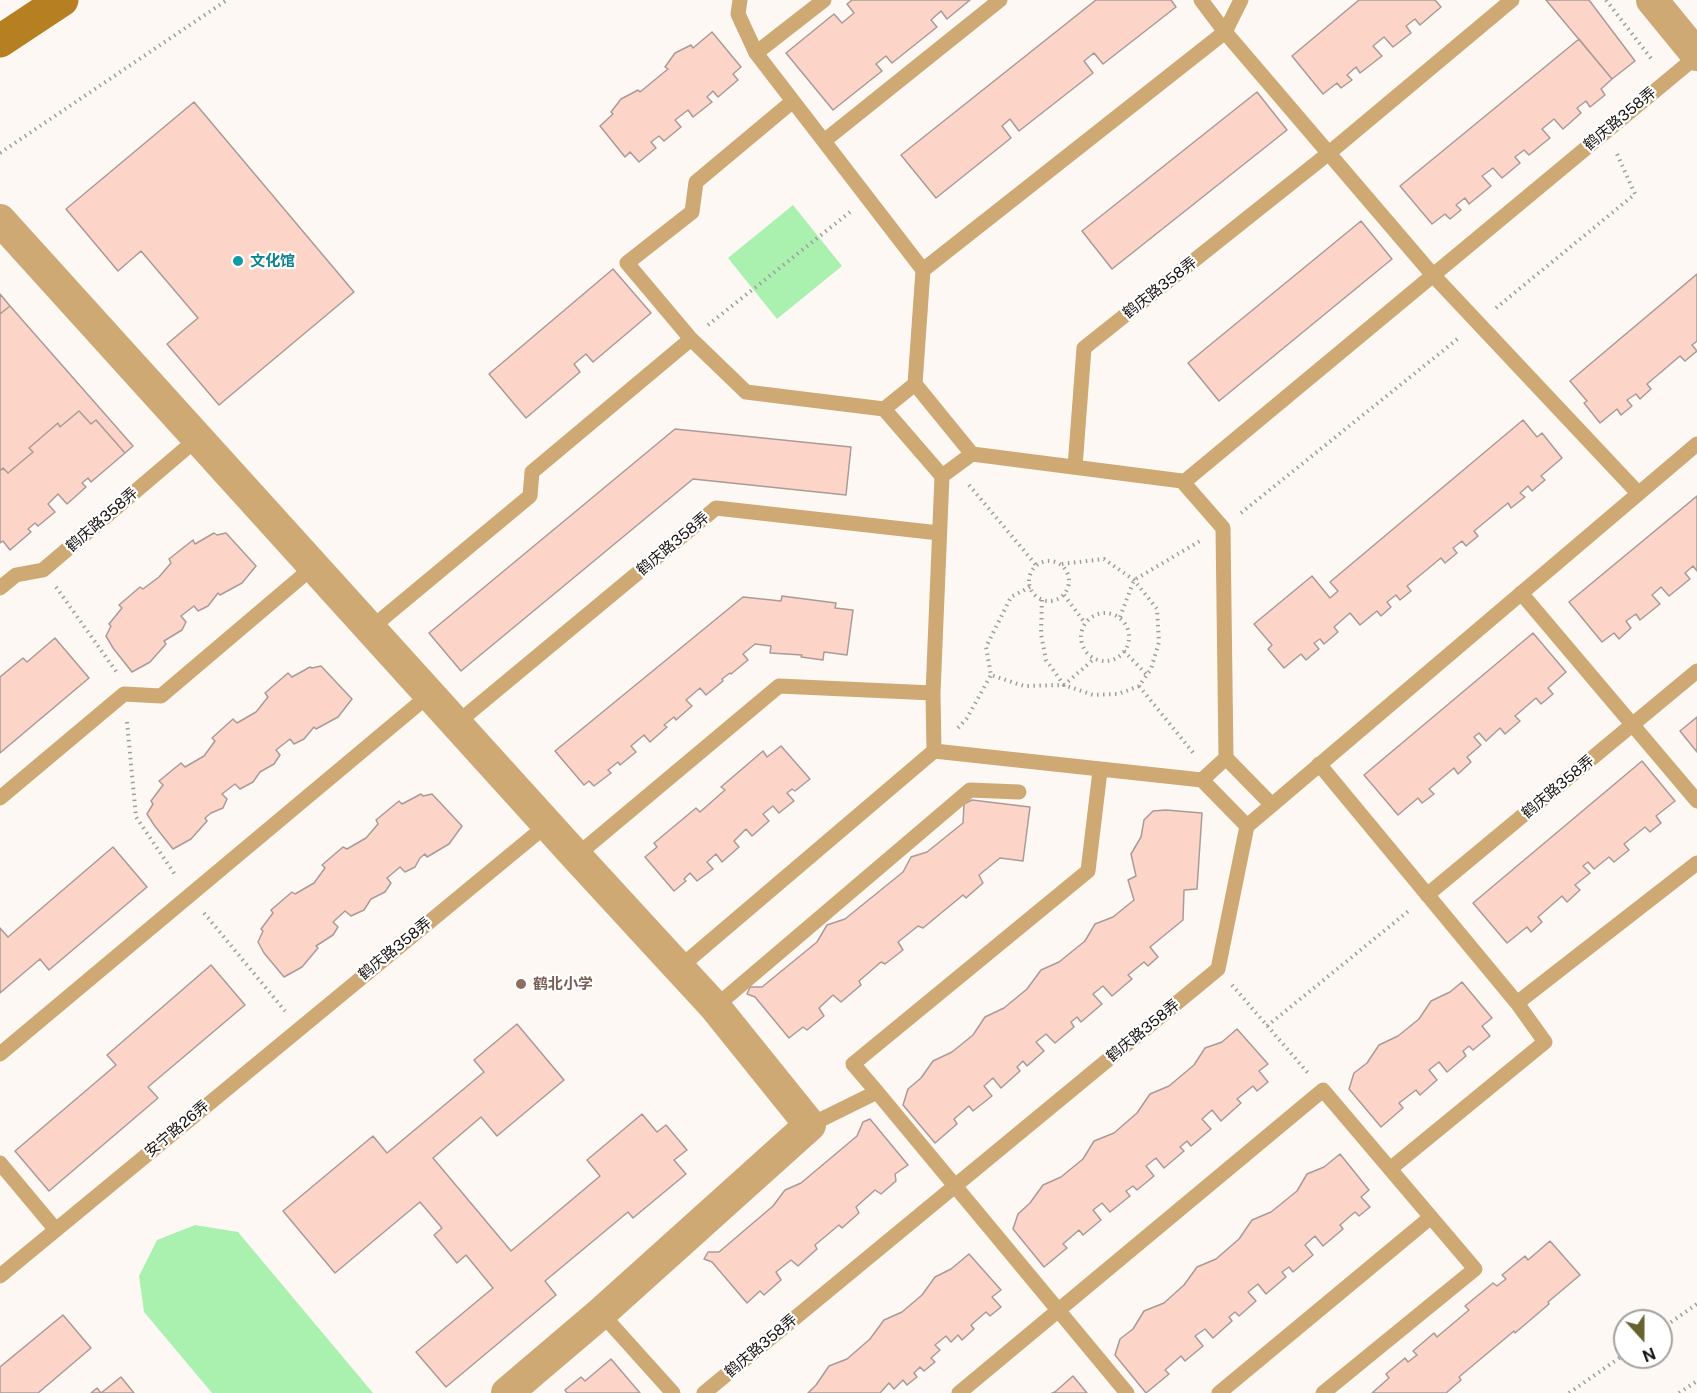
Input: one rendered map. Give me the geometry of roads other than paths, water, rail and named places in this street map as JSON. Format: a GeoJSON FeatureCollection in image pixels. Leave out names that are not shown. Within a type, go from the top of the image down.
{"type":"FeatureCollection","features":[{"type":"Feature","properties":{"kind":"street"},"geometry":{"type":"LineString","coordinates":[[0,41],[62,0]]}},
{"type":"Feature","properties":{"kind":"street"},"geometry":{"type":"LineString","coordinates":[[1652,0],[1697,55]]}},
{"type":"Feature","properties":{"kind":"street"},"geometry":{"type":"LineString","coordinates":[[0,220],[715,1007],[810,1125],[601,1313],[507,1393]]}},
{"type":"Feature","properties":{"kind":"lane"},"geometry":{"type":"LineString","coordinates":[[740,0],[738,14],[756,53],[923,270],[915,384],[972,454],[1184,482],[1223,528],[1226,758],[1272,805]]}},
{"type":"Feature","properties":{"kind":"lane"},"geometry":{"type":"LineString","coordinates":[[756,53],[824,0]]}},
{"type":"Feature","properties":{"kind":"lane"},"geometry":{"type":"LineString","coordinates":[[824,141],[1000,0]]}},
{"type":"Feature","properties":{"kind":"lane"},"geometry":{"type":"LineString","coordinates":[[1201,0],[1225,32],[1432,274],[1638,493]]}},
{"type":"Feature","properties":{"kind":"lane"},"geometry":{"type":"LineString","coordinates":[[923,270],[1225,32],[1241,0]]}},
{"type":"Feature","properties":{"kind":"lane","name":"鹤庆路358弄"},"geometry":{"type":"LineString","coordinates":[[1075,467],[1084,348],[1329,153],[1512,0]]}},
{"type":"Feature","properties":{"kind":"lane","name":"鹤庆路358弄"},"geometry":{"type":"LineString","coordinates":[[1184,482],[1697,55]]}},
{"type":"Feature","properties":{"kind":"lane"},"geometry":{"type":"LineString","coordinates":[[793,101],[696,182],[692,212],[627,264],[691,339],[746,392],[884,409],[948,472]]}},
{"type":"Feature","properties":{"kind":"lane"},"geometry":{"type":"LineString","coordinates":[[370,629],[530,496],[532,472],[691,339]]}},
{"type":"Feature","properties":{"kind":"lane"},"geometry":{"type":"LineString","coordinates":[[884,409],[915,384]]}},
{"type":"Feature","properties":{"kind":"lane","name":"鹤庆路358弄"},"geometry":{"type":"LineString","coordinates":[[0,588],[16,575],[43,570],[198,438]]}},
{"type":"Feature","properties":{"kind":"lane"},"geometry":{"type":"LineString","coordinates":[[1206,777],[1246,826],[1697,444]]}},
{"type":"Feature","properties":{"kind":"lane"},"geometry":{"type":"LineString","coordinates":[[934,751],[933,693],[939,533],[948,472],[972,454]]}},
{"type":"Feature","properties":{"kind":"lane","name":"鹤庆路358弄"},"geometry":{"type":"LineString","coordinates":[[457,723],[716,507],[939,533]]}},
{"type":"Feature","properties":{"kind":"lane"},"geometry":{"type":"LineString","coordinates":[[0,798],[124,694],[161,696],[313,567]]}},
{"type":"Feature","properties":{"kind":"lane"},"geometry":{"type":"LineString","coordinates":[[1521,593],[1697,801]]}},
{"type":"Feature","properties":{"kind":"lane","name":"鹤庆路358弄"},"geometry":{"type":"LineString","coordinates":[[1427,895],[1697,671]]}},
{"type":"Feature","properties":{"kind":"lane"},"geometry":{"type":"LineString","coordinates":[[576,856],[779,686],[933,693]]}},
{"type":"Feature","properties":{"kind":"lane"},"geometry":{"type":"LineString","coordinates":[[0,1054],[429,694]]}},
{"type":"Feature","properties":{"kind":"lane"},"geometry":{"type":"LineString","coordinates":[[679,968],[934,751],[1100,771],[1206,777],[1226,758]]}},
{"type":"Feature","properties":{"kind":"lane"},"geometry":{"type":"LineString","coordinates":[[1319,764],[1517,1003],[1545,1042],[1390,1169]]}},
{"type":"Feature","properties":{"kind":"lane"},"geometry":{"type":"LineString","coordinates":[[1100,771],[1088,871],[853,1064],[1127,1393]]}},
{"type":"Feature","properties":{"kind":"lane"},"geometry":{"type":"LineString","coordinates":[[715,1007],[970,790],[1019,792]]}},
{"type":"Feature","properties":{"kind":"lane","name":"鹤庆路358弄"},"geometry":{"type":"LineString","coordinates":[[299,1028],[548,824]]}},
{"type":"Feature","properties":{"kind":"lane","name":"鹤庆路358弄"},"geometry":{"type":"LineString","coordinates":[[704,1393],[1218,969],[1246,826]]}},
{"type":"Feature","properties":{"kind":"lane"},"geometry":{"type":"LineString","coordinates":[[1517,1003],[1697,863]]}},
{"type":"Feature","properties":{"kind":"lane","name":"安宁路26弄"},"geometry":{"type":"LineString","coordinates":[[0,1276],[299,1028]]}},
{"type":"Feature","properties":{"kind":"lane"},"geometry":{"type":"LineString","coordinates":[[959,1393],[1323,1090],[1475,1269],[1323,1393]]}},
{"type":"Feature","properties":{"kind":"lane"},"geometry":{"type":"LineString","coordinates":[[810,1125],[878,1092]]}},
{"type":"Feature","properties":{"kind":"lane"},"geometry":{"type":"LineString","coordinates":[[0,1163],[56,1230]]}},
{"type":"Feature","properties":{"kind":"lane"},"geometry":{"type":"LineString","coordinates":[[1219,1393],[1431,1217]]}},
{"type":"Feature","properties":{"kind":"lane"},"geometry":{"type":"LineString","coordinates":[[601,1313],[673,1393]]}},
{"type":"Feature","properties":{"kind":"place","name":"文化馆"},"geometry":{"type":"Point","coordinates":[238,261]}},
{"type":"Feature","properties":{"kind":"place","name":"鹤北小学"},"geometry":{"type":"Point","coordinates":[521,984]}}]}
